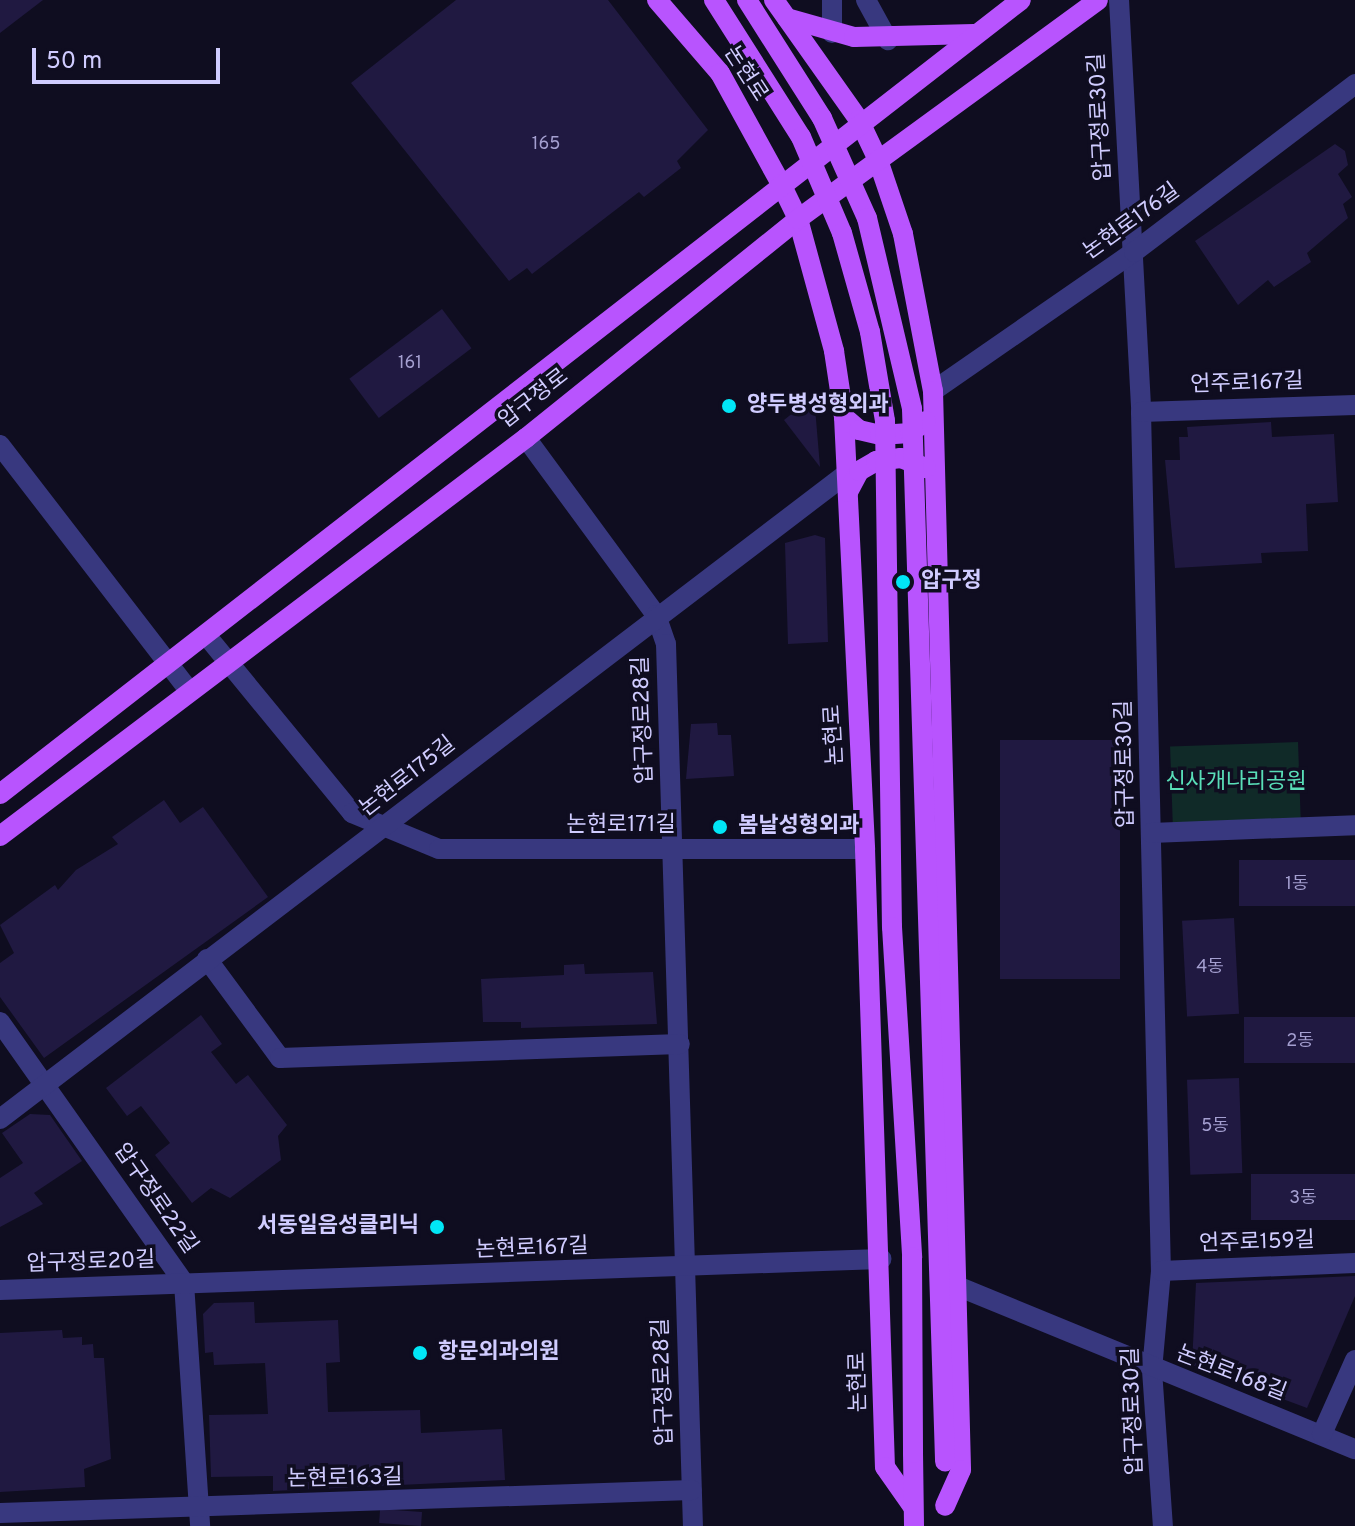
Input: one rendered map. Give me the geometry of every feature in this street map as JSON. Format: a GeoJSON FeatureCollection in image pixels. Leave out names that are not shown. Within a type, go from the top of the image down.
{"type":"FeatureCollection","features":[{"type":"Feature","properties":{"kind":"main road","name":"논현로"},"geometry":{"type":"LineString","coordinates":[[657,0],[720,73],[781,184],[798,219],[834,351],[844,417],[865,849],[881,1259],[885,1467],[914,1517]]}},
{"type":"Feature","properties":{"kind":"main road","name":"논현로"},"geometry":{"type":"LineString","coordinates":[[714,0],[801,137],[842,233],[870,332],[885,421],[892,927],[912,1257],[914,1517]]}},
{"type":"Feature","properties":{"kind":"main road","name":"논현로"},"geometry":{"type":"LineString","coordinates":[[747,0],[822,118],[867,218],[912,409],[946,1516]]}},
{"type":"Feature","properties":{"kind":"main road","name":"논현로"},"geometry":{"type":"LineString","coordinates":[[774,0],[859,120],[878,160],[903,234],[934,401],[961,1470],[946,1516]]}},
{"type":"Feature","properties":{"kind":"main road","name":"압구정로"},"geometry":{"type":"LineString","coordinates":[[0,794],[859,120],[1021,0]]}},
{"type":"Feature","properties":{"kind":"main road","name":"압구정로"},"geometry":{"type":"LineString","coordinates":[[0,836],[526,438],[798,219],[1098,0]]}},
{"type":"Feature","properties":{"kind":"main road"},"geometry":{"type":"LineString","coordinates":[[787,18],[832,33],[888,40],[974,34]]}},
{"type":"Feature","properties":{"kind":"main road"},"geometry":{"type":"LineString","coordinates":[[844,417],[859,430],[897,436],[920,427],[934,401]]}},
{"type":"Feature","properties":{"kind":"main road"},"geometry":{"type":"LineString","coordinates":[[847,496],[853,477],[876,461],[910,459],[937,484]]}},
{"type":"Feature","properties":{"kind":"street"},"geometry":{"type":"LineString","coordinates":[[832,0],[832,33]]}},
{"type":"Feature","properties":{"kind":"street"},"geometry":{"type":"LineString","coordinates":[[866,0],[888,40]]}},
{"type":"Feature","properties":{"kind":"street","name":"압구정로30길"},"geometry":{"type":"LineString","coordinates":[[1119,0],[1141,412],[1161,1271],[1152,1370],[1163,1526]]}},
{"type":"Feature","properties":{"kind":"street","name":"논현로176길"},"geometry":{"type":"LineString","coordinates":[[934,401],[1353,93]]}},
{"type":"Feature","properties":{"kind":"street","name":"언주로167길"},"geometry":{"type":"LineString","coordinates":[[1141,412],[1355,405]]}},
{"type":"Feature","properties":{"kind":"street","name":"압구정로28길"},"geometry":{"type":"LineString","coordinates":[[526,438],[656,615],[666,644],[693,1526]]}},
{"type":"Feature","properties":{"kind":"street"},"geometry":{"type":"LineString","coordinates":[[0,445],[189,690]]}},
{"type":"Feature","properties":{"kind":"street","name":"논현로175길"},"geometry":{"type":"LineString","coordinates":[[0,1119],[656,615],[846,474]]}},
{"type":"Feature","properties":{"kind":"street","name":"논현로171길"},"geometry":{"type":"LineString","coordinates":[[206,635],[352,813],[381,829],[439,849],[865,849]]}},
{"type":"Feature","properties":{"kind":"street"},"geometry":{"type":"LineString","coordinates":[[1151,833],[1355,825]]}},
{"type":"Feature","properties":{"kind":"street"},"geometry":{"type":"LineString","coordinates":[[207,959],[280,1058],[680,1044]]}},
{"type":"Feature","properties":{"kind":"street","name":"압구정로22길"},"geometry":{"type":"LineString","coordinates":[[0,1022],[184,1283],[200,1516]]}},
{"type":"Feature","properties":{"kind":"street","name":"논현로167길"},"geometry":{"type":"LineString","coordinates":[[184,1283],[683,1269],[881,1259]]}},
{"type":"Feature","properties":{"kind":"street","name":"언주로159길"},"geometry":{"type":"LineString","coordinates":[[1161,1271],[1355,1263]]}},
{"type":"Feature","properties":{"kind":"street","name":"압구정로20길"},"geometry":{"type":"LineString","coordinates":[[0,1290],[184,1283]]}},
{"type":"Feature","properties":{"kind":"street","name":"논현로168길"},"geometry":{"type":"LineString","coordinates":[[957,1286],[1152,1370],[1355,1449]]}},
{"type":"Feature","properties":{"kind":"street"},"geometry":{"type":"LineString","coordinates":[[1322,1434],[1355,1360]]}},
{"type":"Feature","properties":{"kind":"street","name":"논현로163길"},"geometry":{"type":"LineString","coordinates":[[0,1513],[200,1516],[692,1490]]}},
{"type":"Feature","properties":{"kind":"green space","name":"신사개나리공원"},"geometry":{"type":"Polygon","coordinates":[[[1298,742],[1301,820],[1173,824],[1170,746],[1298,742]]]}},
{"type":"Feature","properties":{"kind":"building"},"geometry":{"type":"Polygon","coordinates":[[[0,0],[43,0],[0,33],[0,0]]]}},
{"type":"Feature","properties":{"kind":"building"},"geometry":{"type":"Polygon","coordinates":[[[456,0],[608,0],[708,130],[677,161],[681,168],[644,197],[639,192],[532,274],[527,268],[509,281],[351,83],[456,0]]]}},
{"type":"Feature","properties":{"kind":"building"},"geometry":{"type":"Polygon","coordinates":[[[1335,144],[1345,151],[1348,165],[1338,174],[1352,197],[1343,204],[1348,218],[1307,253],[1311,262],[1274,287],[1268,280],[1238,305],[1195,241],[1335,144]]]}},
{"type":"Feature","properties":{"kind":"building"},"geometry":{"type":"Polygon","coordinates":[[[442,309],[471,348],[379,418],[349,379],[442,309]]]}},
{"type":"Feature","properties":{"kind":"building"},"geometry":{"type":"Polygon","coordinates":[[[814,396],[820,467],[784,420],[814,396]]]}},
{"type":"Feature","properties":{"kind":"building"},"geometry":{"type":"Polygon","coordinates":[[[1271,422],[1272,437],[1334,434],[1338,502],[1306,504],[1308,551],[1261,553],[1262,563],[1175,568],[1165,460],[1180,460],[1179,437],[1188,437],[1187,427],[1271,422]]]}},
{"type":"Feature","properties":{"kind":"building"},"geometry":{"type":"Polygon","coordinates":[[[815,535],[825,538],[828,642],[788,644],[785,543],[815,535]]]}},
{"type":"Feature","properties":{"kind":"building"},"geometry":{"type":"Polygon","coordinates":[[[717,723],[718,735],[731,735],[734,776],[686,779],[691,724],[717,723]]]}},
{"type":"Feature","properties":{"kind":"building"},"geometry":{"type":"Polygon","coordinates":[[[1000,740],[1120,740],[1120,979],[1000,979],[1000,740]]]}},
{"type":"Feature","properties":{"kind":"building"},"geometry":{"type":"Polygon","coordinates":[[[164,800],[180,823],[203,807],[268,897],[44,1058],[0,997],[0,963],[14,953],[0,925],[55,885],[58,890],[76,870],[118,844],[112,837],[164,800]]]}},
{"type":"Feature","properties":{"kind":"building"},"geometry":{"type":"Polygon","coordinates":[[[1239,860],[1355,860],[1355,906],[1239,906],[1239,860]]]}},
{"type":"Feature","properties":{"kind":"building"},"geometry":{"type":"Polygon","coordinates":[[[1234,918],[1239,1014],[1187,1017],[1182,921],[1234,918]]]}},
{"type":"Feature","properties":{"kind":"building"},"geometry":{"type":"Polygon","coordinates":[[[584,964],[585,974],[653,972],[657,1024],[521,1028],[521,1022],[483,1022],[481,979],[564,975],[564,965],[584,964]]]}},
{"type":"Feature","properties":{"kind":"building"},"geometry":{"type":"Polygon","coordinates":[[[201,1015],[222,1044],[211,1052],[236,1084],[248,1075],[287,1125],[278,1136],[281,1160],[230,1198],[211,1188],[192,1203],[155,1155],[170,1143],[141,1106],[127,1116],[106,1088],[201,1015]]]}},
{"type":"Feature","properties":{"kind":"building"},"geometry":{"type":"Polygon","coordinates":[[[1244,1017],[1355,1017],[1355,1063],[1244,1063],[1244,1017]]]}},
{"type":"Feature","properties":{"kind":"building"},"geometry":{"type":"Polygon","coordinates":[[[1239,1078],[1242,1173],[1190,1175],[1187,1080],[1239,1078]]]}},
{"type":"Feature","properties":{"kind":"building"},"geometry":{"type":"Polygon","coordinates":[[[30,1114],[50,1115],[82,1161],[34,1193],[43,1204],[0,1227],[0,1178],[23,1163],[2,1133],[30,1114]]]}},
{"type":"Feature","properties":{"kind":"building"},"geometry":{"type":"Polygon","coordinates":[[[1251,1174],[1355,1174],[1355,1220],[1251,1220],[1251,1174]]]}},
{"type":"Feature","properties":{"kind":"building"},"geometry":{"type":"Polygon","coordinates":[[[1355,1276],[1355,1296],[1307,1408],[1192,1365],[1196,1283],[1355,1276]]]}},
{"type":"Feature","properties":{"kind":"building"},"geometry":{"type":"Polygon","coordinates":[[[254,1302],[255,1323],[338,1320],[340,1362],[326,1363],[328,1412],[420,1410],[421,1433],[502,1429],[505,1480],[273,1491],[273,1476],[211,1477],[209,1415],[268,1414],[265,1363],[214,1365],[213,1352],[205,1353],[203,1314],[214,1303],[254,1302]]]}},
{"type":"Feature","properties":{"kind":"building"},"geometry":{"type":"Polygon","coordinates":[[[62,1330],[63,1338],[82,1337],[82,1345],[93,1344],[94,1358],[104,1358],[111,1459],[84,1469],[85,1487],[0,1492],[0,1333],[62,1330]]]}},
{"type":"Feature","properties":{"kind":"building"},"geometry":{"type":"Polygon","coordinates":[[[380,1509],[422,1512],[421,1526],[379,1523],[380,1509]]]}},
{"type":"Feature","properties":{"kind":"place","name":"양두병성형외과"},"geometry":{"type":"Point","coordinates":[729,406]}},
{"type":"Feature","properties":{"kind":"place","name":"압구정"},"geometry":{"type":"Point","coordinates":[903,582]}},
{"type":"Feature","properties":{"kind":"place","name":"봄날성형외과"},"geometry":{"type":"Point","coordinates":[720,827]}},
{"type":"Feature","properties":{"kind":"place","name":"서동일음성클리닉"},"geometry":{"type":"Point","coordinates":[437,1227]}},
{"type":"Feature","properties":{"kind":"place","name":"항문외과의원"},"geometry":{"type":"Point","coordinates":[420,1353]}}]}
